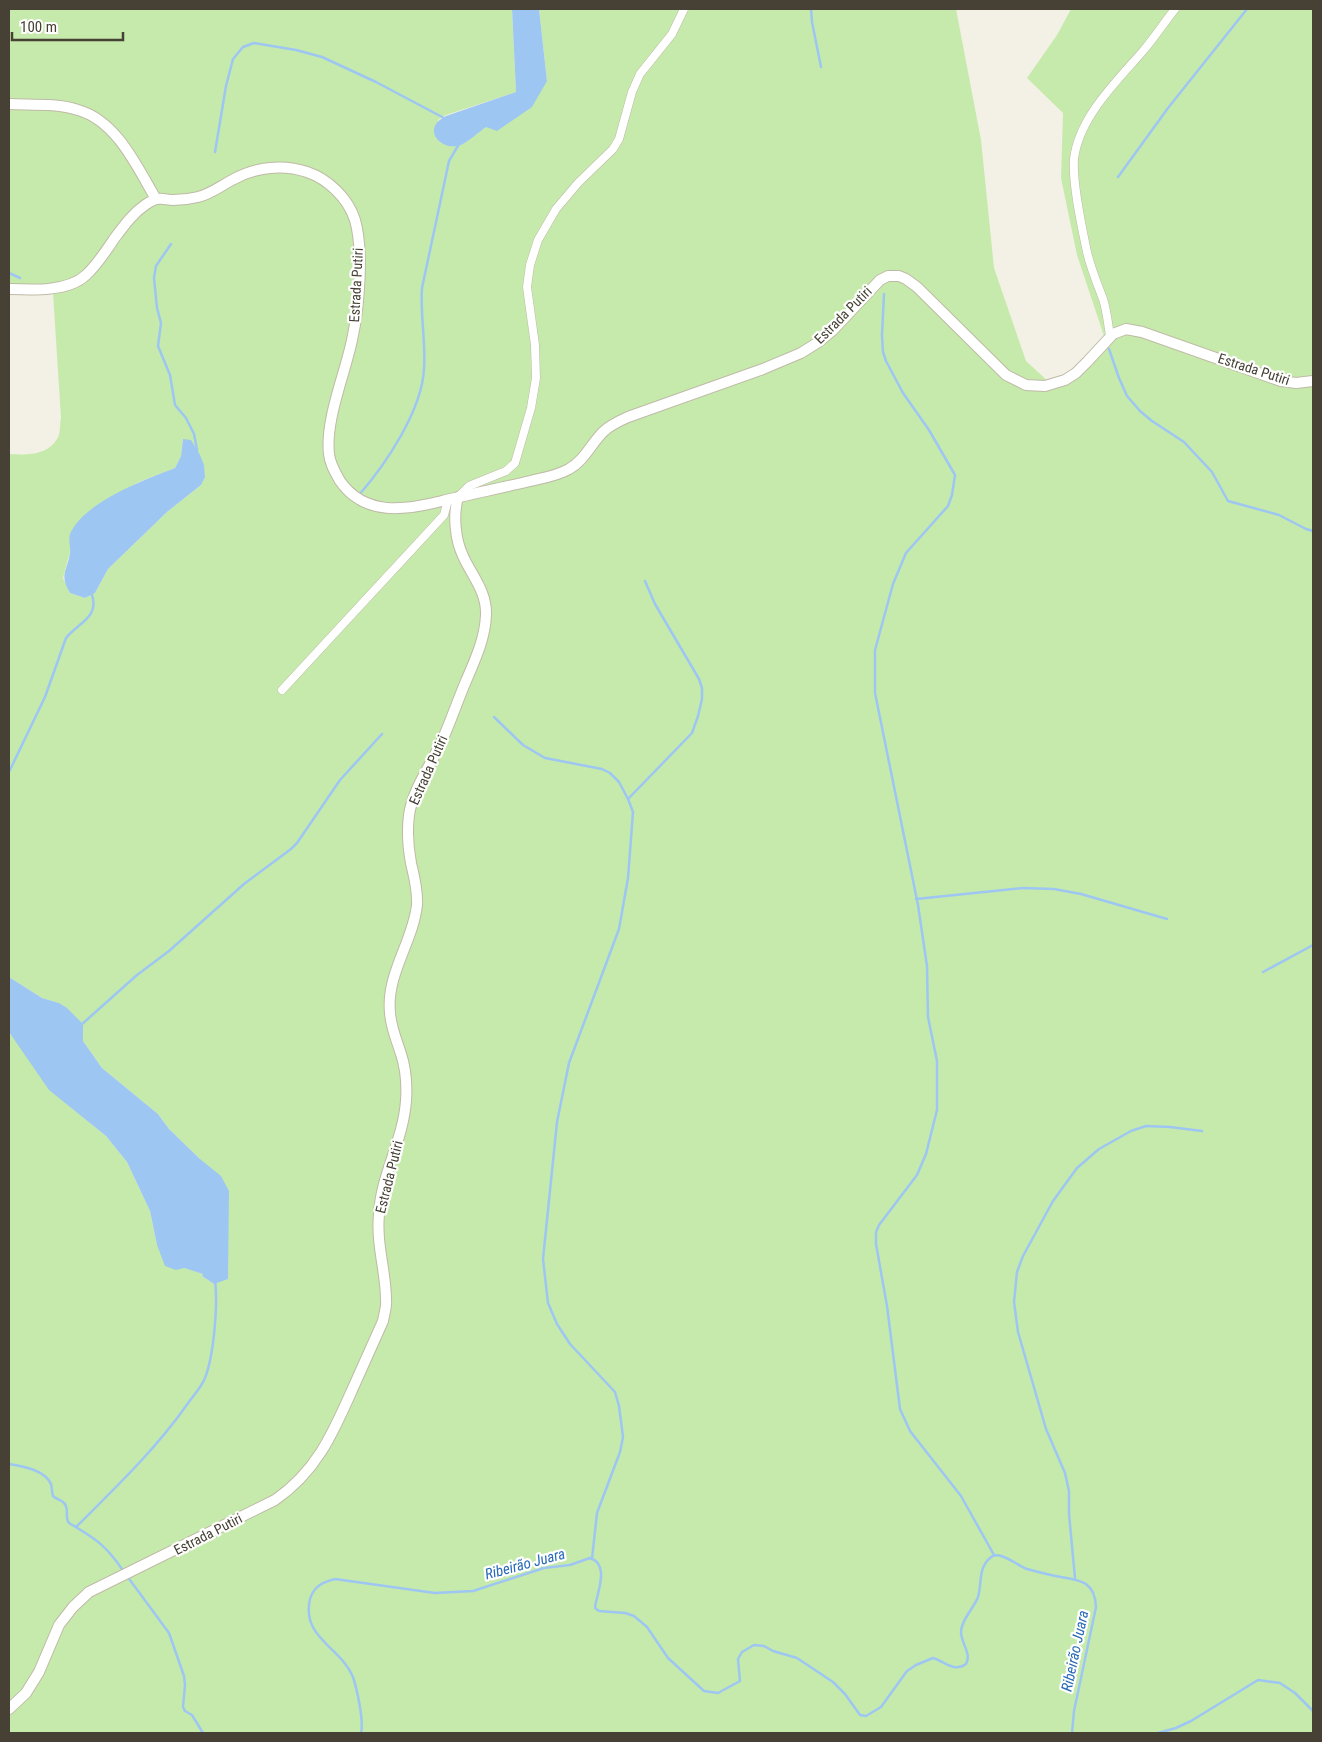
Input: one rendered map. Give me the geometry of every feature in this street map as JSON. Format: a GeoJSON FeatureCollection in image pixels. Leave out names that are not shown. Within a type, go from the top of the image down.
{"type":"FeatureCollection","features":[{"type":"Feature","properties":{"kind":"street"},"geometry":{"type":"LineString","coordinates":[[282,690],[444,515],[453,498],[469,486],[506,471],[515,463],[531,408],[536,378],[535,345],[527,287],[530,265],[538,240],[556,210],[578,183],[613,150],[619,139],[632,92],[640,74],[672,34],[684,9]]}},
{"type":"Feature","properties":{"kind":"street"},"geometry":{"type":"LineString","coordinates":[[1110,336],[1103,299],[1092,273],[1081,223],[1074,160],[1082,134],[1092,114],[1174,9]]}},
{"type":"Feature","properties":{"kind":"street"},"geometry":{"type":"LineString","coordinates":[[9,104],[72,108],[96,119],[107,127],[119,141],[156,198],[132,217],[95,266],[74,283],[58,287],[25,290],[9,288]]}},
{"type":"Feature","properties":{"kind":"street","name":"Estrada Putiri"},"geometry":{"type":"LineString","coordinates":[[156,198],[187,200],[202,196],[245,173],[276,167],[294,168],[310,172],[332,185],[343,198],[354,216],[359,260],[359,288],[355,326],[329,442],[331,465],[344,486],[363,501],[374,506],[397,509],[414,508],[557,474],[569,469],[578,462],[603,432],[628,416],[763,369],[801,353],[833,330],[870,289],[888,276],[899,276],[917,288],[998,367],[1006,374],[1026,385],[1045,386],[1065,380],[1087,362],[1110,336],[1119,330],[1131,329],[1282,381],[1296,383],[1313,381]]}},
{"type":"Feature","properties":{"kind":"street","name":"Estrada Putiri"},"geometry":{"type":"LineString","coordinates":[[9,1709],[26,1693],[38,1672],[58,1626],[73,1607],[89,1592],[275,1500],[292,1488],[308,1471],[325,1448],[383,1321],[387,1302],[379,1246],[378,1213],[381,1196],[402,1129],[406,1102],[406,1080],[402,1057],[390,1012],[391,995],[394,975],[412,926],[417,905],[416,886],[408,838],[409,816],[414,797],[440,745],[477,658],[486,615],[484,596],[462,555],[453,498]]}},
{"type":"Feature","properties":{"kind":"green space"},"geometry":{"type":"Polygon","coordinates":[[[9,9],[512,9],[516,92],[446,115],[438,120],[445,144],[450,145],[463,144],[547,81],[539,9],[956,9],[981,140],[994,268],[1026,361],[1050,383],[1081,367],[1104,336],[1077,255],[1061,178],[1063,113],[1027,78],[1057,35],[1071,9],[1313,9],[1313,1733],[9,1733],[9,1032],[67,1104],[106,1136],[127,1162],[150,1211],[157,1245],[184,1268],[204,1274],[202,1276],[214,1284],[200,1159],[169,1129],[158,1114],[102,1068],[83,1041],[83,1024],[58,1003],[42,998],[9,977],[9,454],[37,453],[50,447],[59,435],[61,418],[53,293],[9,295],[9,9]],[[183,439],[181,456],[175,468],[139,482],[106,500],[70,552],[63,578],[70,593],[85,598],[95,593],[108,569],[167,512],[201,485],[183,439]]]}},
{"type":"Feature","properties":{"kind":"water"},"geometry":{"type":"Polygon","coordinates":[[[512,9],[539,9],[547,81],[532,107],[497,131],[486,127],[463,144],[449,146],[442,143],[434,134],[434,128],[446,116],[516,92],[512,9]]]}},
{"type":"Feature","properties":{"kind":"water"},"geometry":{"type":"Polygon","coordinates":[[[183,439],[191,440],[204,465],[205,477],[201,485],[167,512],[108,569],[95,593],[85,598],[70,593],[64,577],[70,553],[70,534],[77,522],[101,502],[147,479],[175,468],[181,456],[183,439]]]}},
{"type":"Feature","properties":{"kind":"water"},"geometry":{"type":"Polygon","coordinates":[[[9,977],[42,998],[59,1003],[67,1008],[83,1024],[83,1041],[102,1068],[158,1114],[169,1129],[221,1176],[229,1191],[228,1279],[214,1284],[202,1276],[203,1274],[184,1268],[176,1270],[165,1266],[157,1245],[150,1211],[127,1162],[106,1136],[49,1090],[9,1032],[9,977]]]}},
{"type":"Feature","properties":{"kind":"waterway"},"geometry":{"type":"LineString","coordinates":[[811,9],[821,67]]}},
{"type":"Feature","properties":{"kind":"waterway"},"geometry":{"type":"LineString","coordinates":[[1118,177],[1168,108],[1247,9]]}},
{"type":"Feature","properties":{"kind":"waterway"},"geometry":{"type":"LineString","coordinates":[[215,152],[226,86],[233,59],[243,47],[254,43],[296,50],[322,57],[376,82],[444,118]]}},
{"type":"Feature","properties":{"kind":"waterway"},"geometry":{"type":"LineString","coordinates":[[359,495],[401,436],[410,419],[422,385],[424,369],[422,288],[449,161],[459,144]]}},
{"type":"Feature","properties":{"kind":"waterway"},"geometry":{"type":"LineString","coordinates":[[171,244],[156,266],[154,278],[157,308],[161,323],[158,346],[170,375],[175,405],[186,418],[194,434],[197,450]]}},
{"type":"Feature","properties":{"kind":"waterway"},"geometry":{"type":"LineString","coordinates":[[9,273],[20,278]]}},
{"type":"Feature","properties":{"kind":"waterway"},"geometry":{"type":"LineString","coordinates":[[884,294],[882,335],[883,352],[886,361],[903,393],[929,430],[955,475],[948,506],[906,553],[893,584],[875,650],[875,693],[918,905],[927,966],[928,1017],[937,1061],[937,1110],[926,1154],[917,1175],[879,1225],[876,1232],[876,1244],[887,1306],[900,1409],[910,1431],[961,1496],[994,1555]]}},
{"type":"Feature","properties":{"kind":"waterway"},"geometry":{"type":"LineString","coordinates":[[1109,349],[1127,396],[1152,421],[1184,442],[1212,472],[1228,501],[1279,515],[1313,531]]}},
{"type":"Feature","properties":{"kind":"waterway"},"geometry":{"type":"LineString","coordinates":[[628,799],[692,733],[702,699],[702,688],[699,679],[655,604],[645,581]]}},
{"type":"Feature","properties":{"kind":"waterway"},"geometry":{"type":"LineString","coordinates":[[9,772],[45,697],[66,638],[91,613],[93,607],[91,592]]}},
{"type":"Feature","properties":{"kind":"waterway"},"geometry":{"type":"LineString","coordinates":[[494,717],[523,745],[545,758],[602,769],[610,773],[619,782],[633,812],[628,878],[619,929],[569,1063],[557,1122],[543,1259],[548,1303],[557,1324],[570,1344],[615,1392],[619,1406],[623,1437],[620,1452],[597,1513],[592,1559]]}},
{"type":"Feature","properties":{"kind":"waterway"},"geometry":{"type":"LineString","coordinates":[[81,1025],[137,975],[169,951],[244,884],[291,849],[340,780],[382,734]]}},
{"type":"Feature","properties":{"kind":"waterway"},"geometry":{"type":"LineString","coordinates":[[916,899],[1023,888],[1054,889],[1081,894],[1167,919]]}},
{"type":"Feature","properties":{"kind":"waterway"},"geometry":{"type":"LineString","coordinates":[[1263,972],[1313,945]]}},
{"type":"Feature","properties":{"kind":"waterway"},"geometry":{"type":"LineString","coordinates":[[1075,1578],[1069,1514],[1069,1491],[1065,1473],[1046,1429],[1018,1332],[1014,1302],[1017,1272],[1023,1256],[1053,1201],[1077,1168],[1099,1149],[1131,1131],[1146,1126],[1202,1131]]}},
{"type":"Feature","properties":{"kind":"waterway"},"geometry":{"type":"LineString","coordinates":[[76,1527],[147,1454],[174,1423],[203,1382],[213,1343],[216,1302],[215,1280]]}},
{"type":"Feature","properties":{"kind":"waterway","name":"Ribeirão Juara"},"geometry":{"type":"LineString","coordinates":[[9,1464],[44,1475],[51,1484],[53,1496],[66,1505],[69,1523],[100,1543],[112,1555],[124,1572]]}},
{"type":"Feature","properties":{"kind":"waterway","name":"Ribeirão Juara"},"geometry":{"type":"LineString","coordinates":[[361,1733],[361,1713],[353,1677],[340,1658],[316,1633],[311,1623],[309,1612],[310,1599],[319,1585],[331,1580],[435,1593],[473,1591],[544,1568],[570,1565],[590,1558],[596,1561],[601,1573],[595,1608],[599,1611],[625,1613],[634,1616],[647,1627],[668,1658],[704,1691],[718,1693],[740,1681],[738,1659],[742,1652],[754,1645],[764,1646],[773,1651],[797,1658],[833,1682],[845,1694],[860,1715],[866,1716],[881,1707],[907,1671],[916,1665],[933,1658],[953,1667],[966,1664],[968,1656],[961,1636],[962,1628],[978,1597],[984,1566],[990,1558],[998,1555],[1027,1569],[1081,1581],[1093,1593],[1096,1607],[1074,1711],[1072,1733]]}},
{"type":"Feature","properties":{"kind":"waterway","name":"Ribeirão Juara"},"geometry":{"type":"LineString","coordinates":[[127,1576],[169,1633],[184,1676],[183,1707],[185,1711],[192,1715],[203,1733]]}},
{"type":"Feature","properties":{"kind":"waterway","name":"Ribeirão Juara"},"geometry":{"type":"LineString","coordinates":[[1158,1733],[1191,1721],[1258,1680],[1280,1683],[1295,1693],[1313,1711]]}}]}
